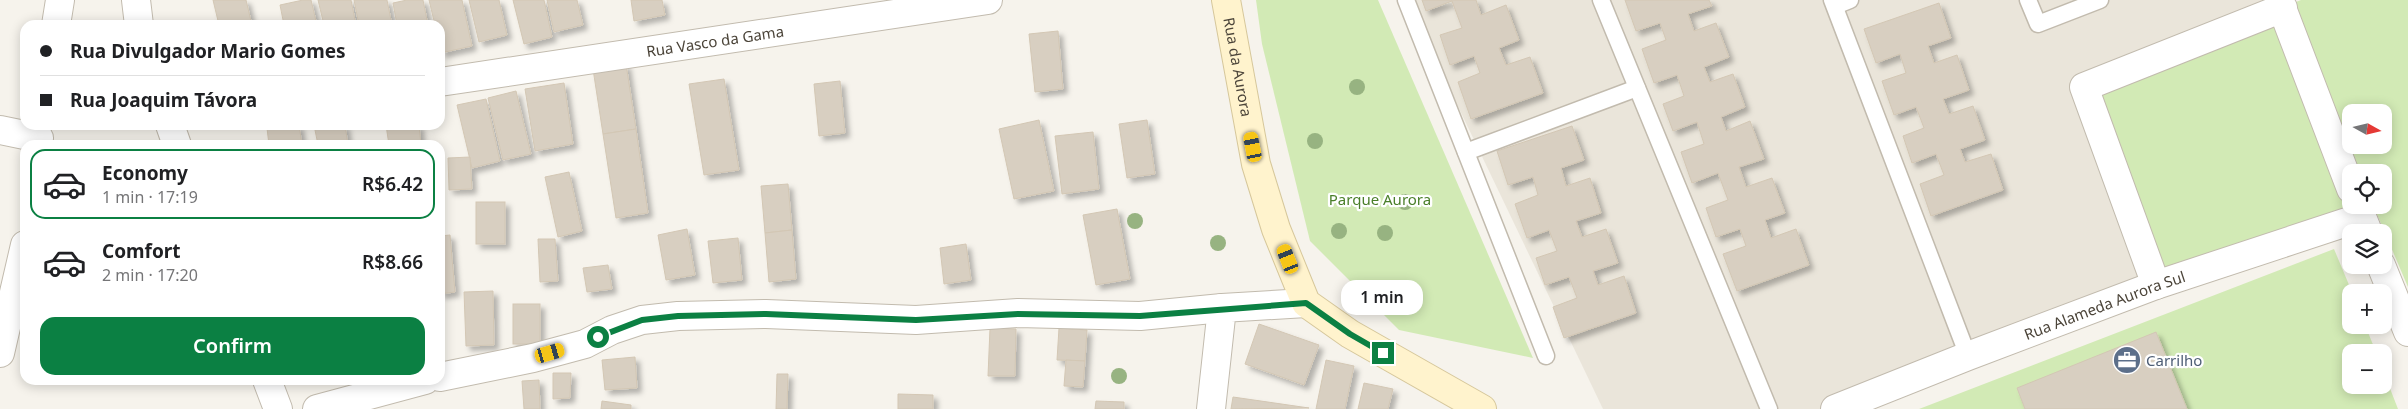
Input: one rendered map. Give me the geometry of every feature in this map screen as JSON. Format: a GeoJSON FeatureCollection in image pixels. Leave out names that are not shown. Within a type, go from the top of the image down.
{"type":"FeatureCollection","features":[{"type":"Feature","properties":{"kind":"main road","name":"Rua da Aurora"},"geometry":{"type":"LineString","coordinates":[[1226,0],[1256,164],[1276,229],[1306,303]]}},
{"type":"Feature","properties":{"kind":"main road"},"geometry":{"type":"LineString","coordinates":[[1306,303],[1350,334],[1482,409]]}},
{"type":"Feature","properties":{"kind":"street"},"geometry":{"type":"LineString","coordinates":[[57,20],[60,0]]}},
{"type":"Feature","properties":{"kind":"street"},"geometry":{"type":"LineString","coordinates":[[136,0],[139,20]]}},
{"type":"Feature","properties":{"kind":"street","name":"Rua Vasco da Gama"},"geometry":{"type":"LineString","coordinates":[[445,81],[988,0]]}},
{"type":"Feature","properties":{"kind":"street"},"geometry":{"type":"LineString","coordinates":[[2156,285],[2084,87],[2281,4],[2342,165]]}},
{"type":"Feature","properties":{"kind":"street"},"geometry":{"type":"LineString","coordinates":[[0,130],[39,136]]}},
{"type":"Feature","properties":{"kind":"street","name":"Rua Alameda Aurora Sul"},"geometry":{"type":"LineString","coordinates":[[1835,409],[1968,356],[2156,285],[2363,218]]}},
{"type":"Feature","properties":{"kind":"street"},"geometry":{"type":"LineString","coordinates":[[0,353],[20,267]]}},
{"type":"Feature","properties":{"kind":"street"},"geometry":{"type":"LineString","coordinates":[[2385,274],[2408,332]]}},
{"type":"Feature","properties":{"kind":"street"},"geometry":{"type":"LineString","coordinates":[[445,376],[533,358],[585,344],[612,330],[642,320],[678,316],[766,314],[916,320],[1018,314],[1140,316],[1222,308],[1306,303]]}},
{"type":"Feature","properties":{"kind":"street"},"geometry":{"type":"LineString","coordinates":[[1211,409],[1222,308]]}},
{"type":"Feature","properties":{"kind":"street"},"geometry":{"type":"LineString","coordinates":[[270,385],[278,409]]}},
{"type":"Feature","properties":{"kind":"street"},"geometry":{"type":"LineString","coordinates":[[316,409],[406,385]]}},
{"type":"Feature","properties":{"kind":"lane"},"geometry":{"type":"LineString","coordinates":[[1406,0],[1546,356]]}},
{"type":"Feature","properties":{"kind":"lane"},"geometry":{"type":"LineString","coordinates":[[1601,0],[1769,409]]}},
{"type":"Feature","properties":{"kind":"lane"},"geometry":{"type":"LineString","coordinates":[[1850,0],[1834,3],[1968,356]]}},
{"type":"Feature","properties":{"kind":"lane"},"geometry":{"type":"LineString","coordinates":[[2028,0],[2038,24],[2100,0]]}},
{"type":"Feature","properties":{"kind":"lane"},"geometry":{"type":"LineString","coordinates":[[1466,152],[1637,88]]}},
{"type":"Feature","properties":{"kind":"shaded area"},"geometry":{"type":"Polygon","coordinates":[[[1407,0],[2280,0],[2342,179],[2342,209],[1858,409],[1603,409],[1407,0]]]}},
{"type":"Feature","properties":{"kind":"green space","name":"Parque Aurora"},"geometry":{"type":"Polygon","coordinates":[[[1256,0],[1378,0],[1533,358],[1399,330],[1310,241],[1262,44],[1256,0]]]}},
{"type":"Feature","properties":{"kind":"green space"},"geometry":{"type":"Polygon","coordinates":[[[2301,0],[2408,0],[2408,287],[2392,250],[2392,224],[2381,224],[2377,214],[2392,214],[2392,164],[2342,164],[2342,211],[2156,285],[2084,87],[2301,0]]]}},
{"type":"Feature","properties":{"kind":"green space"},"geometry":{"type":"Polygon","coordinates":[[[2334,249],[2342,268],[2342,274],[2344,274],[2349,284],[2342,284],[2342,334],[2369,334],[2373,344],[2342,344],[2342,394],[2392,394],[2398,409],[1919,409],[2334,249]]]}},
{"type":"Feature","properties":{"kind":"building"},"geometry":{"type":"Polygon","coordinates":[[[213,0],[246,0],[251,20],[218,20],[213,0]]]}},
{"type":"Feature","properties":{"kind":"building"},"geometry":{"type":"Polygon","coordinates":[[[311,0],[316,20],[283,20],[280,5],[311,0]]]}},
{"type":"Feature","properties":{"kind":"building"},"geometry":{"type":"Polygon","coordinates":[[[318,0],[351,0],[355,20],[323,20],[318,0]]]}},
{"type":"Feature","properties":{"kind":"building"},"geometry":{"type":"Polygon","coordinates":[[[354,0],[387,0],[391,20],[358,20],[354,0]]]}},
{"type":"Feature","properties":{"kind":"building"},"geometry":{"type":"Polygon","coordinates":[[[407,0],[423,0],[427,20],[396,20],[393,3],[407,0]]]}},
{"type":"Feature","properties":{"kind":"building"},"geometry":{"type":"Polygon","coordinates":[[[429,0],[462,0],[472,46],[445,52],[445,20],[434,20],[429,0]]]}},
{"type":"Feature","properties":{"kind":"building"},"geometry":{"type":"Polygon","coordinates":[[[469,0],[499,0],[507,35],[479,42],[469,0]]]}},
{"type":"Feature","properties":{"kind":"building"},"geometry":{"type":"Polygon","coordinates":[[[513,0],[544,0],[552,37],[524,44],[513,0]]]}},
{"type":"Feature","properties":{"kind":"building"},"geometry":{"type":"Polygon","coordinates":[[[547,0],[577,0],[583,25],[554,32],[547,0]]]}},
{"type":"Feature","properties":{"kind":"building"},"geometry":{"type":"Polygon","coordinates":[[[631,0],[662,0],[665,15],[634,21],[631,0]]]}},
{"type":"Feature","properties":{"kind":"building"},"geometry":{"type":"Polygon","coordinates":[[[1422,0],[1476,0],[1481,15],[1506,5],[1519,40],[1499,48],[1506,65],[1530,57],[1543,93],[1471,119],[1458,82],[1480,73],[1474,56],[1450,65],[1440,35],[1462,28],[1452,1],[1426,11],[1422,0]]]}},
{"type":"Feature","properties":{"kind":"building"},"geometry":{"type":"Polygon","coordinates":[[[1625,0],[1709,0],[1712,6],[1688,14],[1694,31],[1716,23],[1729,57],[1704,67],[1710,82],[1733,74],[1745,107],[1721,117],[1726,131],[1750,121],[1764,159],[1739,167],[1746,187],[1772,178],[1785,213],[1765,220],[1771,238],[1796,229],[1809,265],[1737,291],[1723,254],[1746,246],[1740,229],[1716,237],[1706,208],[1728,200],[1718,173],[1692,183],[1681,152],[1704,144],[1697,122],[1673,131],[1663,104],[1684,96],[1677,75],[1654,83],[1642,49],[1666,40],[1660,23],[1636,31],[1625,0]]]}},
{"type":"Feature","properties":{"kind":"building"},"geometry":{"type":"Polygon","coordinates":[[[1939,3],[1951,38],[1928,46],[1934,63],[1957,55],[1969,90],[1943,99],[1949,114],[1973,106],[1985,140],[1960,149],[1965,162],[1991,154],[2003,190],[1931,216],[1920,184],[1944,175],[1936,154],[1912,163],[1903,136],[1924,128],[1916,107],[1894,115],[1882,81],[1906,73],[1900,54],[1876,63],[1864,29],[1939,3]]]}},
{"type":"Feature","properties":{"kind":"building"},"geometry":{"type":"Polygon","coordinates":[[[1058,31],[1063,89],[1035,92],[1029,34],[1058,31]]]}},
{"type":"Feature","properties":{"kind":"building"},"geometry":{"type":"Polygon","coordinates":[[[626,64],[636,129],[603,134],[593,69],[626,64]]]}},
{"type":"Feature","properties":{"kind":"building"},"geometry":{"type":"Polygon","coordinates":[[[724,79],[739,170],[704,175],[689,84],[724,79]]]}},
{"type":"Feature","properties":{"kind":"building"},"geometry":{"type":"Polygon","coordinates":[[[840,81],[845,133],[819,136],[814,84],[840,81]]]}},
{"type":"Feature","properties":{"kind":"building"},"geometry":{"type":"Polygon","coordinates":[[[564,83],[573,144],[535,151],[525,89],[564,83]]]}},
{"type":"Feature","properties":{"kind":"building"},"geometry":{"type":"Polygon","coordinates":[[[516,91],[531,154],[503,160],[488,98],[516,91]]]}},
{"type":"Feature","properties":{"kind":"building"},"geometry":{"type":"Polygon","coordinates":[[[486,99],[500,161],[472,168],[457,105],[486,99]]]}},
{"type":"Feature","properties":{"kind":"building"},"geometry":{"type":"Polygon","coordinates":[[[1039,120],[1054,191],[1014,199],[999,129],[1039,120]]]}},
{"type":"Feature","properties":{"kind":"building"},"geometry":{"type":"Polygon","coordinates":[[[1147,120],[1155,174],[1127,178],[1119,124],[1147,120]]]}},
{"type":"Feature","properties":{"kind":"building"},"geometry":{"type":"Polygon","coordinates":[[[1572,126],[1584,160],[1561,168],[1566,186],[1590,178],[1601,213],[1576,221],[1582,237],[1606,229],[1618,263],[1593,271],[1598,285],[1624,276],[1636,313],[1564,338],[1553,307],[1577,298],[1569,277],[1545,285],[1536,258],[1557,251],[1549,230],[1527,238],[1515,204],[1538,195],[1533,177],[1508,185],[1497,151],[1572,126]]]}},
{"type":"Feature","properties":{"kind":"building"},"geometry":{"type":"Polygon","coordinates":[[[636,129],[648,213],[616,218],[603,134],[636,129]]]}},
{"type":"Feature","properties":{"kind":"building"},"geometry":{"type":"Polygon","coordinates":[[[267,130],[300,130],[301,140],[268,140],[267,130]]]}},
{"type":"Feature","properties":{"kind":"building"},"geometry":{"type":"Polygon","coordinates":[[[315,130],[346,130],[347,140],[317,140],[315,130]]]}},
{"type":"Feature","properties":{"kind":"building"},"geometry":{"type":"Polygon","coordinates":[[[387,130],[420,130],[420,140],[388,140],[387,130]]]}},
{"type":"Feature","properties":{"kind":"building"},"geometry":{"type":"Polygon","coordinates":[[[1093,132],[1099,189],[1062,194],[1055,136],[1093,132]]]}},
{"type":"Feature","properties":{"kind":"building"},"geometry":{"type":"Polygon","coordinates":[[[470,157],[472,189],[449,190],[448,158],[470,157]]]}},
{"type":"Feature","properties":{"kind":"building"},"geometry":{"type":"Polygon","coordinates":[[[569,172],[582,231],[558,237],[545,177],[569,172]]]}},
{"type":"Feature","properties":{"kind":"building"},"geometry":{"type":"Polygon","coordinates":[[[788,184],[792,230],[765,233],[761,186],[788,184]]]}},
{"type":"Feature","properties":{"kind":"building"},"geometry":{"type":"Polygon","coordinates":[[[476,202],[505,202],[505,244],[476,244],[476,202]]]}},
{"type":"Feature","properties":{"kind":"building"},"geometry":{"type":"Polygon","coordinates":[[[1117,209],[1130,279],[1096,285],[1083,215],[1117,209]]]}},
{"type":"Feature","properties":{"kind":"building"},"geometry":{"type":"Polygon","coordinates":[[[687,229],[695,275],[666,280],[658,235],[687,229]]]}},
{"type":"Feature","properties":{"kind":"building"},"geometry":{"type":"Polygon","coordinates":[[[792,230],[796,279],[769,282],[765,233],[792,230]]]}},
{"type":"Feature","properties":{"kind":"building"},"geometry":{"type":"Polygon","coordinates":[[[450,235],[455,292],[445,293],[445,236],[450,235]]]}},
{"type":"Feature","properties":{"kind":"building"},"geometry":{"type":"Polygon","coordinates":[[[738,238],[742,280],[713,283],[708,241],[738,238]]]}},
{"type":"Feature","properties":{"kind":"building"},"geometry":{"type":"Polygon","coordinates":[[[538,239],[555,239],[558,281],[540,282],[538,239]]]}},
{"type":"Feature","properties":{"kind":"building"},"geometry":{"type":"Polygon","coordinates":[[[966,244],[971,280],[944,284],[940,248],[966,244]]]}},
{"type":"Feature","properties":{"kind":"building"},"geometry":{"type":"Polygon","coordinates":[[[608,265],[612,289],[587,292],[583,268],[608,265]]]}},
{"type":"Feature","properties":{"kind":"building"},"geometry":{"type":"Polygon","coordinates":[[[493,291],[494,345],[466,346],[464,292],[493,291]]]}},
{"type":"Feature","properties":{"kind":"building"},"geometry":{"type":"Polygon","coordinates":[[[513,304],[540,304],[540,344],[513,344],[513,304]]]}},
{"type":"Feature","properties":{"kind":"building"},"geometry":{"type":"Polygon","coordinates":[[[1259,324],[1319,345],[1304,385],[1245,364],[1259,324]]]}},
{"type":"Feature","properties":{"kind":"building"},"geometry":{"type":"Polygon","coordinates":[[[990,328],[1016,329],[1015,376],[988,376],[990,328]]]}},
{"type":"Feature","properties":{"kind":"building"},"geometry":{"type":"Polygon","coordinates":[[[1059,328],[1087,330],[1085,361],[1057,360],[1059,328]]]}},
{"type":"Feature","properties":{"kind":"building","name":"Carrilho"},"geometry":{"type":"Polygon","coordinates":[[[2156,332],[2187,409],[2025,409],[2017,388],[2156,332]]]}},
{"type":"Feature","properties":{"kind":"building"},"geometry":{"type":"Polygon","coordinates":[[[635,357],[637,388],[605,390],[602,360],[635,357]]]}},
{"type":"Feature","properties":{"kind":"building"},"geometry":{"type":"Polygon","coordinates":[[[1066,360],[1085,361],[1083,387],[1064,386],[1066,360]]]}},
{"type":"Feature","properties":{"kind":"building"},"geometry":{"type":"Polygon","coordinates":[[[1326,360],[1354,366],[1345,409],[1316,409],[1326,360]]]}},
{"type":"Feature","properties":{"kind":"building"},"geometry":{"type":"Polygon","coordinates":[[[553,373],[571,373],[570,398],[553,399],[553,373]]]}},
{"type":"Feature","properties":{"kind":"building"},"geometry":{"type":"Polygon","coordinates":[[[777,374],[788,374],[787,409],[776,409],[777,374]]]}},
{"type":"Feature","properties":{"kind":"building"},"geometry":{"type":"Polygon","coordinates":[[[539,380],[540,409],[524,409],[522,381],[539,380]]]}},
{"type":"Feature","properties":{"kind":"building"},"geometry":{"type":"Polygon","coordinates":[[[1364,383],[1393,389],[1388,409],[1358,409],[1364,383]]]}},
{"type":"Feature","properties":{"kind":"building"},"geometry":{"type":"Polygon","coordinates":[[[898,394],[933,395],[933,409],[898,409],[898,394]]]}},
{"type":"Feature","properties":{"kind":"building"},"geometry":{"type":"Polygon","coordinates":[[[1233,397],[1309,408],[1231,409],[1233,397]]]}},
{"type":"Feature","properties":{"kind":"building"},"geometry":{"type":"Polygon","coordinates":[[[602,401],[631,405],[631,409],[601,409],[602,401]]]}},
{"type":"Feature","properties":{"kind":"building"},"geometry":{"type":"Polygon","coordinates":[[[1096,401],[1124,402],[1124,409],[1095,409],[1096,401]]]}},
{"type":"Feature","properties":{"kind":"place","name":"Carrilho"},"geometry":{"type":"Point","coordinates":[2127,360]}},
{"type":"Feature","properties":{"kind":"route"},"geometry":{"type":"LineString","coordinates":[[598,337],[642,320],[678,316],[766,314],[916,320],[1018,314],[1140,316],[1306,303],[1350,334],[1383,353]]}}]}
